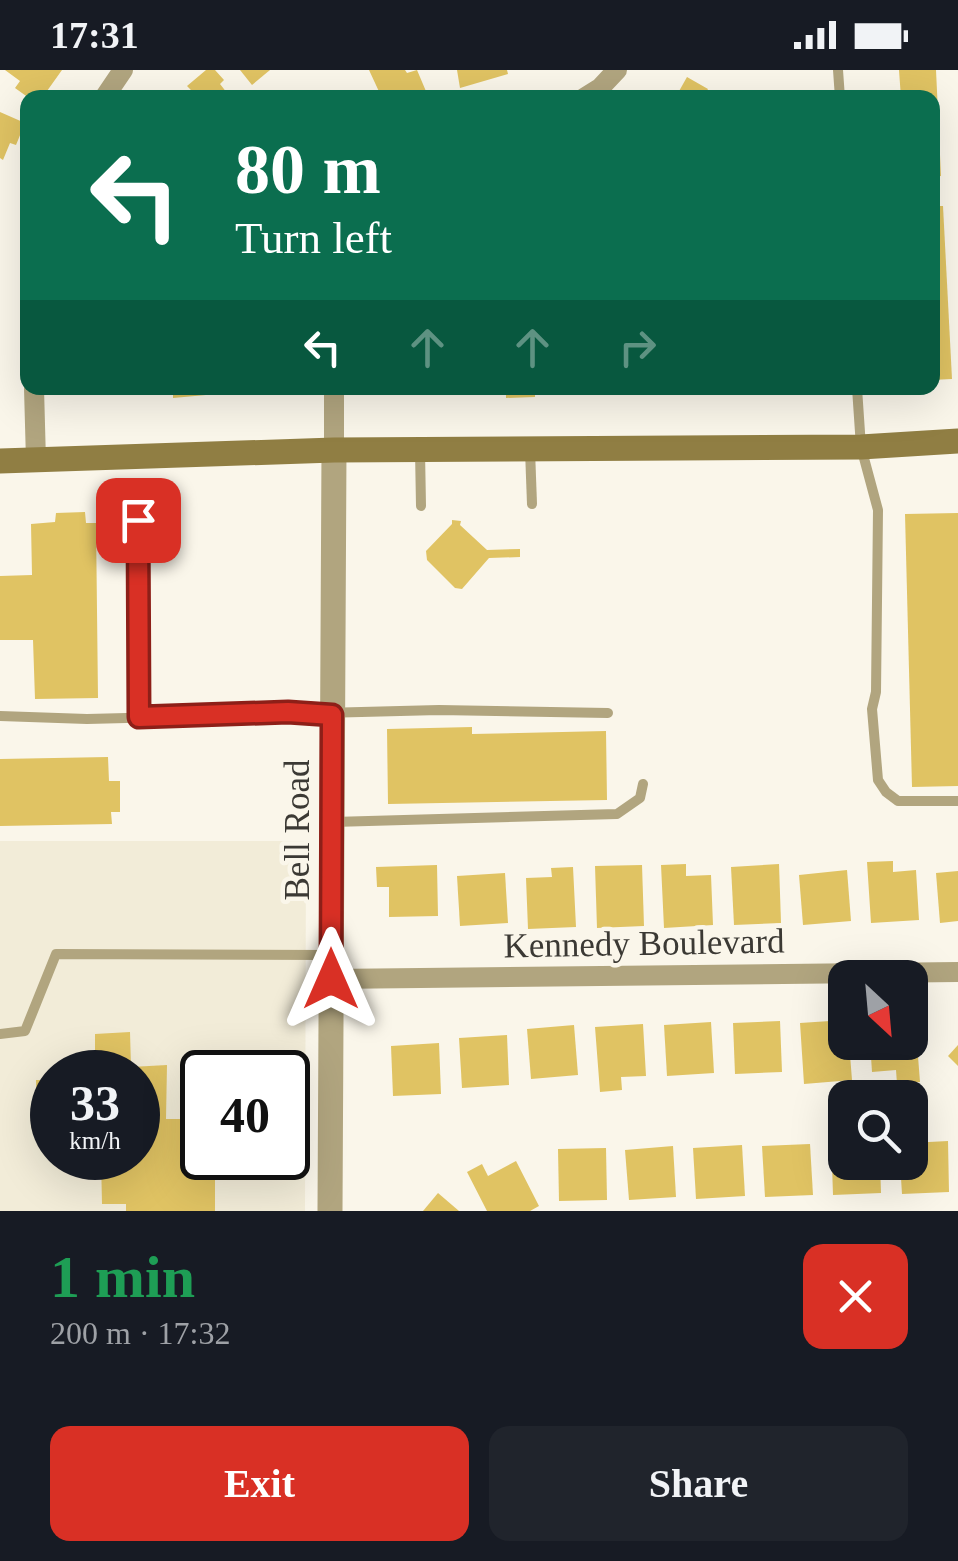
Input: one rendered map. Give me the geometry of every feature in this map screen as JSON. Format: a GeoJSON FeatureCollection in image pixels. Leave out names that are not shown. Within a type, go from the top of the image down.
{"type":"FeatureCollection","features":[{"type":"Feature","properties":{"kind":"main road"},"geometry":{"type":"LineString","coordinates":[[0,462],[334,450],[861,447],[958,441]]}},
{"type":"Feature","properties":{"kind":"street"},"geometry":{"type":"LineString","coordinates":[[597,90],[618,70]]}},
{"type":"Feature","properties":{"kind":"street"},"geometry":{"type":"LineString","coordinates":[[34,395],[36,460]]}},
{"type":"Feature","properties":{"kind":"street"},"geometry":{"type":"LineString","coordinates":[[334,395],[334,450]]}},
{"type":"Feature","properties":{"kind":"street","name":"Bell Road"},"geometry":{"type":"LineString","coordinates":[[330,1211],[334,450]]}},
{"type":"Feature","properties":{"kind":"street","name":"Kennedy Boulevard"},"geometry":{"type":"LineString","coordinates":[[331,967],[958,972]]}},
{"type":"Feature","properties":{"kind":"lane"},"geometry":{"type":"LineString","coordinates":[[857,395],[861,447],[878,510],[876,692],[872,709],[878,780],[898,801],[958,802]]}},
{"type":"Feature","properties":{"kind":"lane"},"geometry":{"type":"LineString","coordinates":[[530,448],[532,504]]}},
{"type":"Feature","properties":{"kind":"lane"},"geometry":{"type":"LineString","coordinates":[[420,450],[421,506]]}},
{"type":"Feature","properties":{"kind":"lane"},"geometry":{"type":"LineString","coordinates":[[138,520],[139,717]]}},
{"type":"Feature","properties":{"kind":"lane"},"geometry":{"type":"LineString","coordinates":[[0,716],[288,712],[332,715],[439,710],[608,714]]}},
{"type":"Feature","properties":{"kind":"lane"},"geometry":{"type":"LineString","coordinates":[[332,822],[617,814],[640,798],[642,784]]}},
{"type":"Feature","properties":{"kind":"lane"},"geometry":{"type":"LineString","coordinates":[[0,1034],[25,1032],[56,954],[331,967]]}},
{"type":"Feature","properties":{"kind":"shaded area"},"geometry":{"type":"Polygon","coordinates":[[[0,841],[306,841],[305,1050],[180,1050],[180,1180],[305,1180],[305,1211],[0,1211],[0,841]]]}},
{"type":"Feature","properties":{"kind":"building"},"geometry":{"type":"Polygon","coordinates":[[[5,70],[62,70],[48,90],[20,92],[15,88],[20,81],[5,70]]]}},
{"type":"Feature","properties":{"kind":"building"},"geometry":{"type":"Polygon","coordinates":[[[206,70],[215,70],[224,80],[220,84],[225,90],[191,90],[187,86],[206,70]]]}},
{"type":"Feature","properties":{"kind":"building"},"geometry":{"type":"Polygon","coordinates":[[[240,70],[270,70],[252,85],[240,70]]]}},
{"type":"Feature","properties":{"kind":"building"},"geometry":{"type":"Polygon","coordinates":[[[369,70],[417,70],[425,90],[378,90],[369,70]]]}},
{"type":"Feature","properties":{"kind":"building"},"geometry":{"type":"Polygon","coordinates":[[[457,70],[507,70],[508,74],[460,88],[457,70]]]}},
{"type":"Feature","properties":{"kind":"building"},"geometry":{"type":"Polygon","coordinates":[[[899,70],[936,70],[937,90],[900,90],[899,70]]]}},
{"type":"Feature","properties":{"kind":"building"},"geometry":{"type":"Polygon","coordinates":[[[687,77],[708,89],[707,90],[680,90],[687,77]]]}},
{"type":"Feature","properties":{"kind":"building"},"geometry":{"type":"Polygon","coordinates":[[[0,112],[20,121],[20,135],[16,145],[10,143],[3,160],[0,112]]]}},
{"type":"Feature","properties":{"kind":"building"},"geometry":{"type":"Polygon","coordinates":[[[940,206],[943,206],[952,379],[940,380],[940,206]]]}},
{"type":"Feature","properties":{"kind":"building"},"geometry":{"type":"Polygon","coordinates":[[[506,395],[535,395],[535,397],[506,395]]]}},
{"type":"Feature","properties":{"kind":"building"},"geometry":{"type":"Polygon","coordinates":[[[85,512],[86,523],[96,523],[98,698],[35,699],[33,640],[0,640],[0,576],[32,575],[31,524],[55,522],[56,513],[85,512]]]}},
{"type":"Feature","properties":{"kind":"building"},"geometry":{"type":"Polygon","coordinates":[[[958,513],[958,786],[912,787],[905,514],[958,513]]]}},
{"type":"Feature","properties":{"kind":"building"},"geometry":{"type":"Polygon","coordinates":[[[452,520],[461,521],[460,525],[487,550],[520,549],[520,557],[489,558],[462,589],[455,588],[427,560],[426,551],[452,520]]]}},
{"type":"Feature","properties":{"kind":"building"},"geometry":{"type":"Polygon","coordinates":[[[472,727],[472,734],[606,731],[607,800],[388,804],[387,729],[472,727]]]}},
{"type":"Feature","properties":{"kind":"building"},"geometry":{"type":"Polygon","coordinates":[[[108,757],[109,781],[120,781],[120,812],[111,812],[112,824],[0,826],[0,759],[108,757]]]}},
{"type":"Feature","properties":{"kind":"building"},"geometry":{"type":"Polygon","coordinates":[[[893,861],[893,872],[916,870],[919,920],[871,923],[867,862],[893,861]]]}},
{"type":"Feature","properties":{"kind":"building"},"geometry":{"type":"Polygon","coordinates":[[[686,864],[686,876],[711,875],[713,925],[664,928],[661,865],[686,864]]]}},
{"type":"Feature","properties":{"kind":"building"},"geometry":{"type":"Polygon","coordinates":[[[779,864],[781,923],[734,925],[731,867],[779,864]]]}},
{"type":"Feature","properties":{"kind":"building"},"geometry":{"type":"Polygon","coordinates":[[[437,865],[438,916],[389,917],[389,887],[377,887],[376,867],[437,865]]]}},
{"type":"Feature","properties":{"kind":"building"},"geometry":{"type":"Polygon","coordinates":[[[642,865],[644,926],[597,928],[595,866],[642,865]]]}},
{"type":"Feature","properties":{"kind":"building"},"geometry":{"type":"Polygon","coordinates":[[[573,867],[576,927],[528,929],[526,878],[552,877],[551,868],[573,867]]]}},
{"type":"Feature","properties":{"kind":"building"},"geometry":{"type":"Polygon","coordinates":[[[847,870],[851,921],[803,925],[799,875],[847,870]]]}},
{"type":"Feature","properties":{"kind":"building"},"geometry":{"type":"Polygon","coordinates":[[[958,871],[958,921],[940,923],[936,873],[958,871]]]}},
{"type":"Feature","properties":{"kind":"building"},"geometry":{"type":"Polygon","coordinates":[[[505,873],[508,923],[460,926],[457,876],[505,873]]]}},
{"type":"Feature","properties":{"kind":"building"},"geometry":{"type":"Polygon","coordinates":[[[780,1021],[782,1072],[735,1074],[733,1023],[780,1021]]]}},
{"type":"Feature","properties":{"kind":"building"},"geometry":{"type":"Polygon","coordinates":[[[828,1021],[828,1060],[850,1060],[852,1080],[804,1084],[800,1023],[828,1021]]]}},
{"type":"Feature","properties":{"kind":"building"},"geometry":{"type":"Polygon","coordinates":[[[711,1022],[714,1073],[667,1076],[664,1025],[711,1022]]]}},
{"type":"Feature","properties":{"kind":"building"},"geometry":{"type":"Polygon","coordinates":[[[643,1024],[646,1076],[621,1077],[622,1090],[600,1092],[595,1027],[643,1024]]]}},
{"type":"Feature","properties":{"kind":"building"},"geometry":{"type":"Polygon","coordinates":[[[574,1025],[578,1075],[531,1079],[527,1029],[574,1025]]]}},
{"type":"Feature","properties":{"kind":"building"},"geometry":{"type":"Polygon","coordinates":[[[130,1032],[131,1050],[95,1050],[95,1034],[130,1032]]]}},
{"type":"Feature","properties":{"kind":"building"},"geometry":{"type":"Polygon","coordinates":[[[507,1035],[509,1085],[462,1088],[459,1038],[507,1035]]]}},
{"type":"Feature","properties":{"kind":"building"},"geometry":{"type":"Polygon","coordinates":[[[439,1043],[441,1094],[393,1096],[391,1046],[439,1043]]]}},
{"type":"Feature","properties":{"kind":"building"},"geometry":{"type":"Polygon","coordinates":[[[958,1045],[958,1066],[948,1056],[958,1045]]]}},
{"type":"Feature","properties":{"kind":"building"},"geometry":{"type":"Polygon","coordinates":[[[871,1060],[918,1060],[920,1080],[897,1080],[896,1070],[872,1072],[871,1060]]]}},
{"type":"Feature","properties":{"kind":"building"},"geometry":{"type":"Polygon","coordinates":[[[160,1065],[167,1065],[166,1119],[180,1119],[180,1180],[215,1180],[215,1211],[126,1211],[126,1204],[102,1204],[101,1180],[160,1180],[160,1065]]]}},
{"type":"Feature","properties":{"kind":"building"},"geometry":{"type":"Polygon","coordinates":[[[948,1141],[949,1192],[902,1194],[901,1180],[928,1180],[928,1142],[948,1141]]]}},
{"type":"Feature","properties":{"kind":"building"},"geometry":{"type":"Polygon","coordinates":[[[810,1144],[813,1195],[765,1197],[762,1146],[810,1144]]]}},
{"type":"Feature","properties":{"kind":"building"},"geometry":{"type":"Polygon","coordinates":[[[742,1145],[745,1196],[696,1199],[693,1148],[742,1145]]]}},
{"type":"Feature","properties":{"kind":"building"},"geometry":{"type":"Polygon","coordinates":[[[673,1146],[676,1197],[629,1200],[625,1150],[673,1146]]]}},
{"type":"Feature","properties":{"kind":"building"},"geometry":{"type":"Polygon","coordinates":[[[606,1148],[607,1200],[559,1201],[558,1149],[606,1148]]]}},
{"type":"Feature","properties":{"kind":"building"},"geometry":{"type":"Polygon","coordinates":[[[516,1161],[539,1206],[530,1211],[487,1211],[467,1172],[482,1164],[488,1176],[516,1161]]]}},
{"type":"Feature","properties":{"kind":"building"},"geometry":{"type":"Polygon","coordinates":[[[832,1180],[881,1180],[881,1193],[833,1195],[832,1180]]]}},
{"type":"Feature","properties":{"kind":"building"},"geometry":{"type":"Polygon","coordinates":[[[438,1193],[459,1211],[423,1211],[438,1193]]]}},
{"type":"Feature","properties":{"kind":"route"},"geometry":{"type":"LineString","coordinates":[[138,520],[139,717],[288,712],[332,715],[331,979]]}}]}
